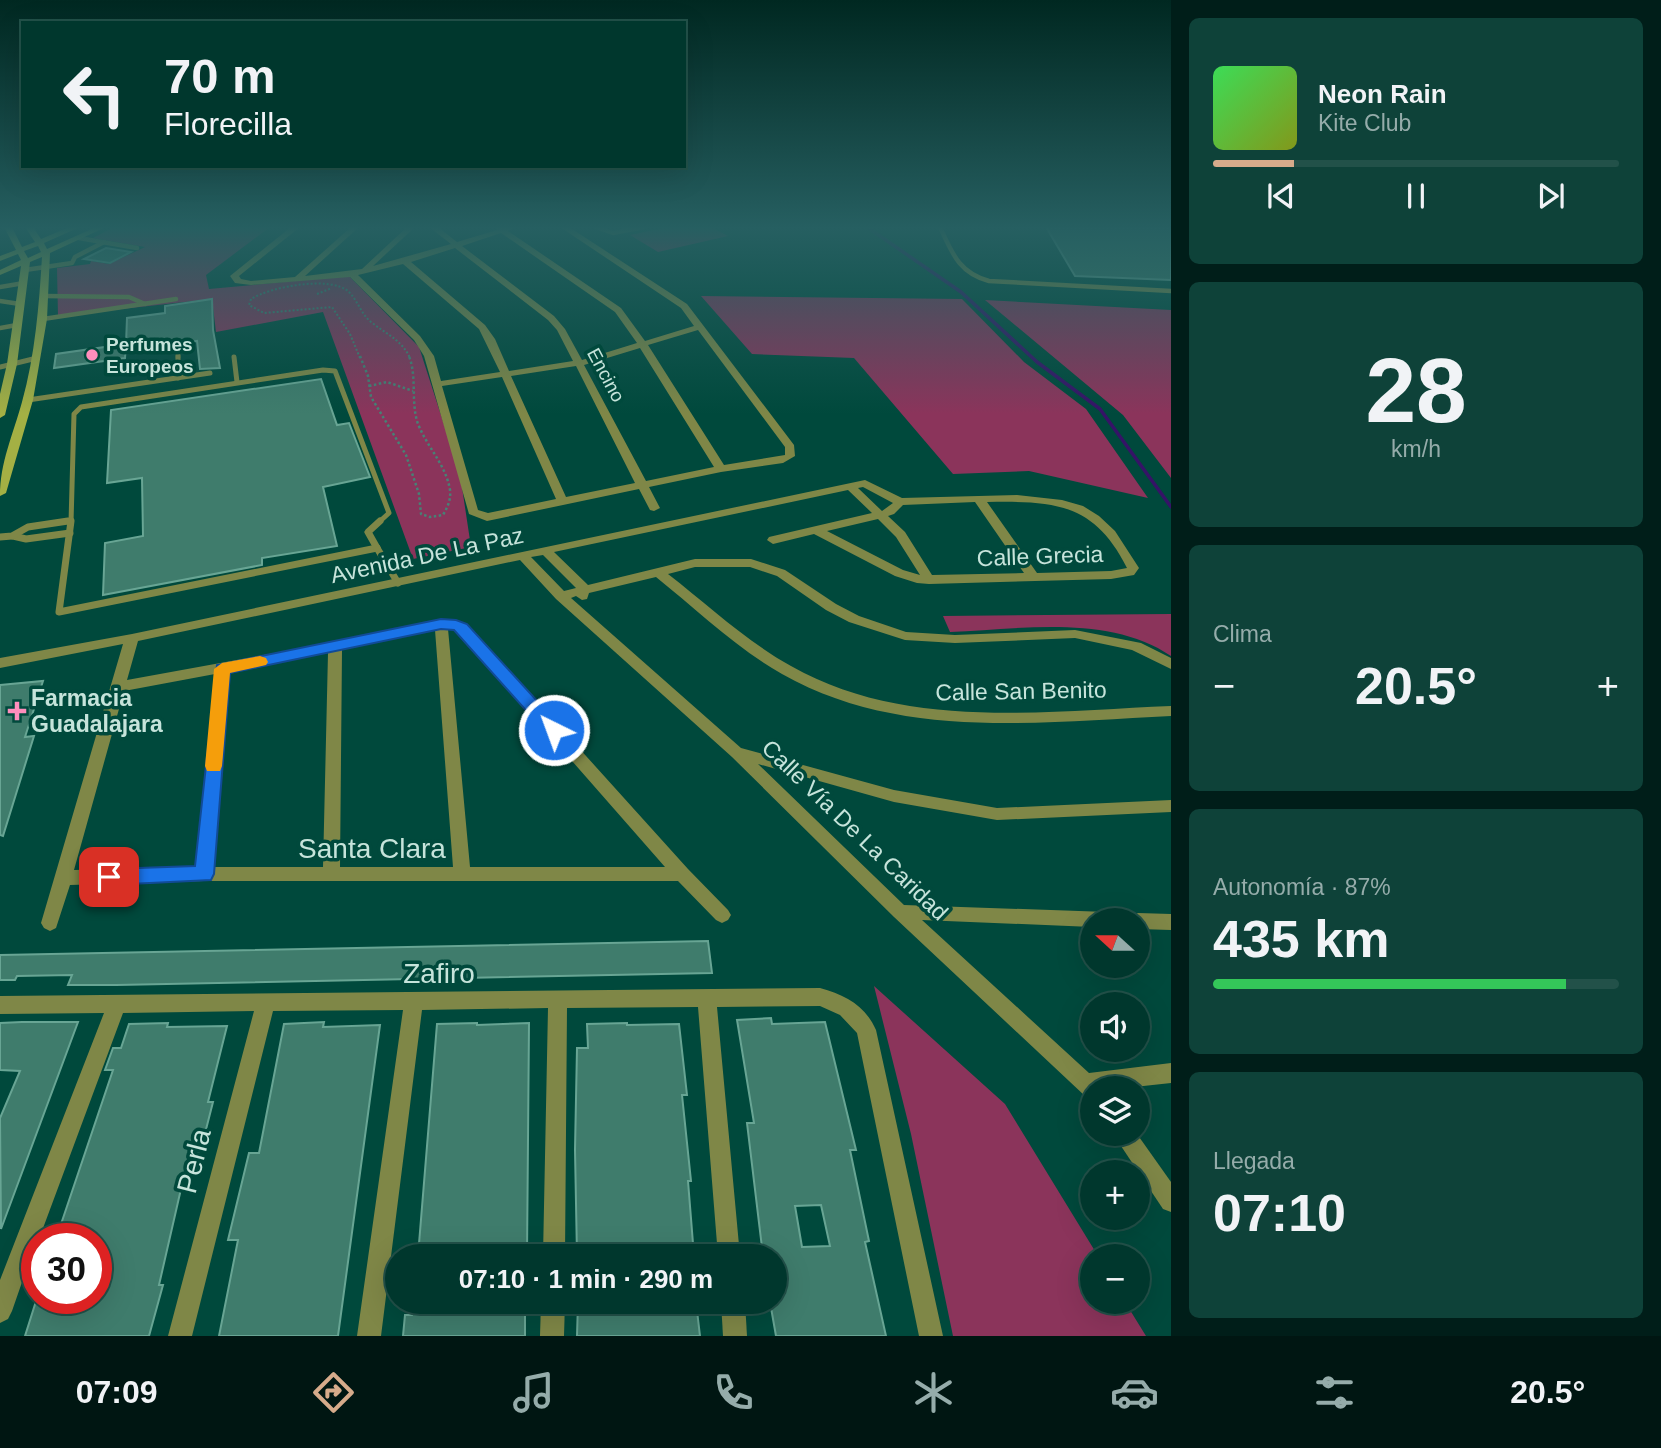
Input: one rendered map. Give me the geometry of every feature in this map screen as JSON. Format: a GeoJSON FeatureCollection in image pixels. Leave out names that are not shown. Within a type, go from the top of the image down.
{"type":"FeatureCollection","features":[{"type":"Feature","properties":{"kind":"main road"},"geometry":{"type":"LineString","coordinates":[[0,415],[12,364],[22,289]]}},
{"type":"Feature","properties":{"kind":"main road"},"geometry":{"type":"LineString","coordinates":[[0,493],[28,400],[37,358],[45,289]]}},
{"type":"Feature","properties":{"kind":"street"},"geometry":{"type":"LineString","coordinates":[[368,289],[417,338],[429,356],[473,512],[479,516],[721,469],[783,460],[790,456],[790,447],[699,327],[677,300],[661,289]]}},
{"type":"Feature","properties":{"kind":"street"},"geometry":{"type":"LineString","coordinates":[[438,289],[482,327],[507,374],[562,501]]}},
{"type":"Feature","properties":{"kind":"street","name":"Encino"},"geometry":{"type":"LineString","coordinates":[[513,289],[551,318],[561,329],[654,508]]}},
{"type":"Feature","properties":{"kind":"street"},"geometry":{"type":"LineString","coordinates":[[588,289],[618,310],[721,469]]}},
{"type":"Feature","properties":{"kind":"street"},"geometry":{"type":"LineString","coordinates":[[438,384],[580,363],[699,327]]}},
{"type":"Feature","properties":{"kind":"street"},"geometry":{"type":"LineString","coordinates":[[773,540],[880,515],[890,512],[900,502],[871,485],[857,486]]}},
{"type":"Feature","properties":{"kind":"street"},"geometry":{"type":"LineString","coordinates":[[857,486],[880,515],[901,535],[929,580]]}},
{"type":"Feature","properties":{"kind":"street","name":"Avenida De La Paz"},"geometry":{"type":"LineString","coordinates":[[0,663],[132,638],[857,486]]}},
{"type":"Feature","properties":{"kind":"street","name":"Calle Grecia"},"geometry":{"type":"LineString","coordinates":[[816,530],[907,577],[929,580],[1122,574],[1133,568],[1111,536],[1092,515],[1080,508],[1042,500],[900,502]]}},
{"type":"Feature","properties":{"kind":"street"},"geometry":{"type":"LineString","coordinates":[[980,501],[1034,578]]}},
{"type":"Feature","properties":{"kind":"street"},"geometry":{"type":"LineString","coordinates":[[547,551],[584,589]]}},
{"type":"Feature","properties":{"kind":"street","name":"Calle Vía De La Caridad"},"geometry":{"type":"LineString","coordinates":[[523,556],[561,596],[737,753],[900,912],[1080,1077]]}},
{"type":"Feature","properties":{"kind":"street"},"geometry":{"type":"LineString","coordinates":[[561,596],[712,561],[751,563],[781,573],[831,607],[854,619],[905,636],[955,639],[1075,634],[1136,646],[1171,664]]}},
{"type":"Feature","properties":{"kind":"street","name":"Calle San Benito"},"geometry":{"type":"LineString","coordinates":[[659,573],[785,669],[818,687],[864,701],[924,715],[964,717],[1171,711]]}},
{"type":"Feature","properties":{"kind":"street"},"geometry":{"type":"LineString","coordinates":[[579,611],[584,589]]}},
{"type":"Feature","properties":{"kind":"street"},"geometry":{"type":"LineString","coordinates":[[118,687],[335,648],[445,624],[462,628],[682,874],[722,915]]}},
{"type":"Feature","properties":{"kind":"street"},"geometry":{"type":"LineString","coordinates":[[445,624],[462,874]]}},
{"type":"Feature","properties":{"kind":"street"},"geometry":{"type":"LineString","coordinates":[[50,923],[132,638]]}},
{"type":"Feature","properties":{"kind":"street"},"geometry":{"type":"LineString","coordinates":[[331,876],[335,648]]}},
{"type":"Feature","properties":{"kind":"street"},"geometry":{"type":"LineString","coordinates":[[204,874],[222,669]]}},
{"type":"Feature","properties":{"kind":"street"},"geometry":{"type":"LineString","coordinates":[[737,753],[894,796],[997,814],[1171,806]]}},
{"type":"Feature","properties":{"kind":"street","name":"Santa Clara"},"geometry":{"type":"LineString","coordinates":[[62,878],[204,874],[682,874]]}},
{"type":"Feature","properties":{"kind":"street"},"geometry":{"type":"LineString","coordinates":[[900,912],[1080,919]]}},
{"type":"Feature","properties":{"kind":"street"},"geometry":{"type":"LineString","coordinates":[[1150,921],[1171,922]]}},
{"type":"Feature","properties":{"kind":"street","name":"Zafiro"},"geometry":{"type":"LineString","coordinates":[[0,1005],[820,998],[841,1003],[857,1014],[866,1030],[930,1336]]}},
{"type":"Feature","properties":{"kind":"street"},"geometry":{"type":"LineString","coordinates":[[707,999],[728,1244]]}},
{"type":"Feature","properties":{"kind":"street"},"geometry":{"type":"LineString","coordinates":[[554,1244],[558,1000]]}},
{"type":"Feature","properties":{"kind":"street"},"geometry":{"type":"LineString","coordinates":[[369,1336],[414,1001]]}},
{"type":"Feature","properties":{"kind":"street","name":"Perla"},"geometry":{"type":"LineString","coordinates":[[180,1336],[266,1002]]}},
{"type":"Feature","properties":{"kind":"street"},"geometry":{"type":"LineString","coordinates":[[0,1311],[117,1003]]}},
{"type":"Feature","properties":{"kind":"street"},"geometry":{"type":"LineString","coordinates":[[1150,1076],[1171,1073]]}},
{"type":"Feature","properties":{"kind":"street"},"geometry":{"type":"LineString","coordinates":[[1132,1146],[1171,1201]]}},
{"type":"Feature","properties":{"kind":"street"},"geometry":{"type":"LineString","coordinates":[[552,1336],[553,1314]]}},
{"type":"Feature","properties":{"kind":"street"},"geometry":{"type":"LineString","coordinates":[[734,1314],[736,1336]]}},
{"type":"Feature","properties":{"kind":"lane"},"geometry":{"type":"LineString","coordinates":[[1132,289],[1171,291]]}},
{"type":"Feature","properties":{"kind":"lane"},"geometry":{"type":"LineString","coordinates":[[45,296],[129,297],[145,304]]}},
{"type":"Feature","properties":{"kind":"lane"},"geometry":{"type":"LineString","coordinates":[[43,319],[176,299]]}},
{"type":"Feature","properties":{"kind":"lane"},"geometry":{"type":"LineString","coordinates":[[0,301],[20,304]]}},
{"type":"Feature","properties":{"kind":"lane"},"geometry":{"type":"LineString","coordinates":[[0,328],[17,325]]}},
{"type":"Feature","properties":{"kind":"lane"},"geometry":{"type":"LineString","coordinates":[[178,348],[178,378]]}},
{"type":"Feature","properties":{"kind":"lane"},"geometry":{"type":"LineString","coordinates":[[234,357],[237,382]]}},
{"type":"Feature","properties":{"kind":"lane"},"geometry":{"type":"LineString","coordinates":[[0,367],[37,358]]}},
{"type":"Feature","properties":{"kind":"lane"},"geometry":{"type":"LineString","coordinates":[[378,548],[59,612],[70,533],[76,411],[94,403],[237,382],[323,370],[337,373],[389,513],[369,529],[398,583]]}},
{"type":"Feature","properties":{"kind":"lane"},"geometry":{"type":"LineString","coordinates":[[28,400],[210,373]]}},
{"type":"Feature","properties":{"kind":"lane"},"geometry":{"type":"LineString","coordinates":[[12,536],[28,527],[71,521]]}},
{"type":"Feature","properties":{"kind":"lane"},"geometry":{"type":"LineString","coordinates":[[0,537],[12,536],[26,540],[70,533]]}},
{"type":"Feature","properties":{"kind":"path"},"geometry":{"type":"LineString","coordinates":[[281,289],[262,293],[251,299],[251,309],[264,313],[319,306],[332,307],[351,334],[368,376],[376,407],[406,455],[419,494],[421,514],[437,517],[447,511],[447,479],[422,434],[414,404],[415,376],[404,347],[364,316],[358,302],[347,289]]}},
{"type":"Feature","properties":{"kind":"path"},"geometry":{"type":"LineString","coordinates":[[369,386],[387,382],[413,391]]}},
{"type":"Feature","properties":{"kind":"shaded area"},"geometry":{"type":"Polygon","coordinates":[[[57,289],[362,289],[419,347],[460,474],[471,547],[413,559],[323,312],[216,332],[212,299],[58,316],[57,289]]]}},
{"type":"Feature","properties":{"kind":"shaded area"},"geometry":{"type":"Polygon","coordinates":[[[701,296],[962,299],[1024,362],[1086,409],[1148,498],[1029,471],[953,474],[854,358],[752,354],[701,296]]]}},
{"type":"Feature","properties":{"kind":"shaded area"},"geometry":{"type":"Polygon","coordinates":[[[985,300],[1171,310],[1171,478],[1123,415],[985,300]]]}},
{"type":"Feature","properties":{"kind":"shaded area"},"geometry":{"type":"Polygon","coordinates":[[[1171,614],[1171,656],[1147,643],[1121,634],[1093,629],[1035,627],[950,632],[943,616],[1171,614]]]}},
{"type":"Feature","properties":{"kind":"shaded area"},"geometry":{"type":"Polygon","coordinates":[[[874,986],[1005,1104],[1091,1244],[1080,1244],[1080,1314],[1132,1314],[1146,1336],[953,1336],[911,1134],[874,986]]]}},
{"type":"Feature","properties":{"kind":"building"},"geometry":{"type":"Polygon","coordinates":[[[212,299],[213,330],[220,368],[200,369],[197,341],[163,346],[163,339],[126,344],[127,318],[165,313],[165,306],[212,299]]]}},
{"type":"Feature","properties":{"kind":"building"},"geometry":{"type":"Polygon","coordinates":[[[126,344],[125,358],[54,368],[56,354],[126,344]]]}},
{"type":"Feature","properties":{"kind":"building"},"geometry":{"type":"Polygon","coordinates":[[[321,379],[337,425],[349,423],[370,477],[323,487],[337,546],[262,558],[262,565],[103,595],[105,543],[143,536],[142,478],[107,483],[111,410],[321,379]]]}},
{"type":"Feature","properties":{"kind":"building"},"geometry":{"type":"Polygon","coordinates":[[[43,681],[25,737],[34,736],[3,836],[0,835],[0,685],[43,681]]]}},
{"type":"Feature","properties":{"kind":"building"},"geometry":{"type":"Polygon","coordinates":[[[708,941],[712,973],[116,985],[68,985],[72,975],[17,976],[15,980],[0,980],[0,955],[708,941]]]}},
{"type":"Feature","properties":{"kind":"building"},"geometry":{"type":"Polygon","coordinates":[[[771,1018],[772,1024],[825,1022],[856,1150],[850,1150],[869,1241],[865,1242],[886,1336],[776,1336],[772,1314],[787,1314],[787,1244],[762,1244],[747,1123],[754,1123],[737,1020],[771,1018]],[[821,1205],[795,1206],[802,1247],[830,1246],[821,1205]]]}},
{"type":"Feature","properties":{"kind":"building"},"geometry":{"type":"Polygon","coordinates":[[[78,1022],[1,1229],[0,1118],[20,1071],[0,1070],[0,1023],[78,1022]]]}},
{"type":"Feature","properties":{"kind":"building"},"geometry":{"type":"Polygon","coordinates":[[[324,1022],[323,1027],[380,1025],[338,1336],[219,1336],[238,1240],[228,1240],[249,1153],[259,1153],[284,1024],[324,1022]]]}},
{"type":"Feature","properties":{"kind":"building"},"geometry":{"type":"Polygon","coordinates":[[[168,1023],[167,1027],[227,1026],[208,1102],[213,1102],[200,1153],[189,1154],[159,1285],[163,1285],[149,1336],[25,1336],[32,1314],[112,1314],[112,1223],[61,1223],[113,1070],[105,1070],[113,1048],[121,1048],[129,1024],[168,1023]]]}},
{"type":"Feature","properties":{"kind":"building"},"geometry":{"type":"Polygon","coordinates":[[[529,1023],[527,1244],[419,1244],[437,1024],[529,1023]]]}},
{"type":"Feature","properties":{"kind":"building"},"geometry":{"type":"Polygon","coordinates":[[[587,1024],[679,1024],[687,1095],[682,1095],[691,1181],[688,1181],[693,1244],[577,1244],[577,1048],[588,1048],[587,1024]]]}},
{"type":"Feature","properties":{"kind":"building"},"geometry":{"type":"Polygon","coordinates":[[[525,1314],[525,1336],[403,1336],[405,1315],[525,1314]]]}},
{"type":"Feature","properties":{"kind":"building"},"geometry":{"type":"Polygon","coordinates":[[[578,1314],[697,1314],[700,1336],[577,1336],[578,1314]]]}},
{"type":"Feature","properties":{"kind":"waterway"},"geometry":{"type":"LineString","coordinates":[[957,289],[1037,362],[1100,409],[1171,507]]}},
{"type":"Feature","properties":{"kind":"slow traffic"},"geometry":{"type":"LineString","coordinates":[[214,766],[222,669],[260,662]]}},
{"type":"Feature","properties":{"kind":"place","name":"Perfumes Europeos"},"geometry":{"type":"Point","coordinates":[92,355]}},
{"type":"Feature","properties":{"kind":"place","name":"Farmacia Guadalajara"},"geometry":{"type":"Point","coordinates":[17,711]}},
{"type":"Feature","properties":{"kind":"route"},"geometry":{"type":"LineString","coordinates":[[109,877],[204,874],[222,669],[335,648],[441,624],[456,625],[462,628],[554,730]]}}]}
